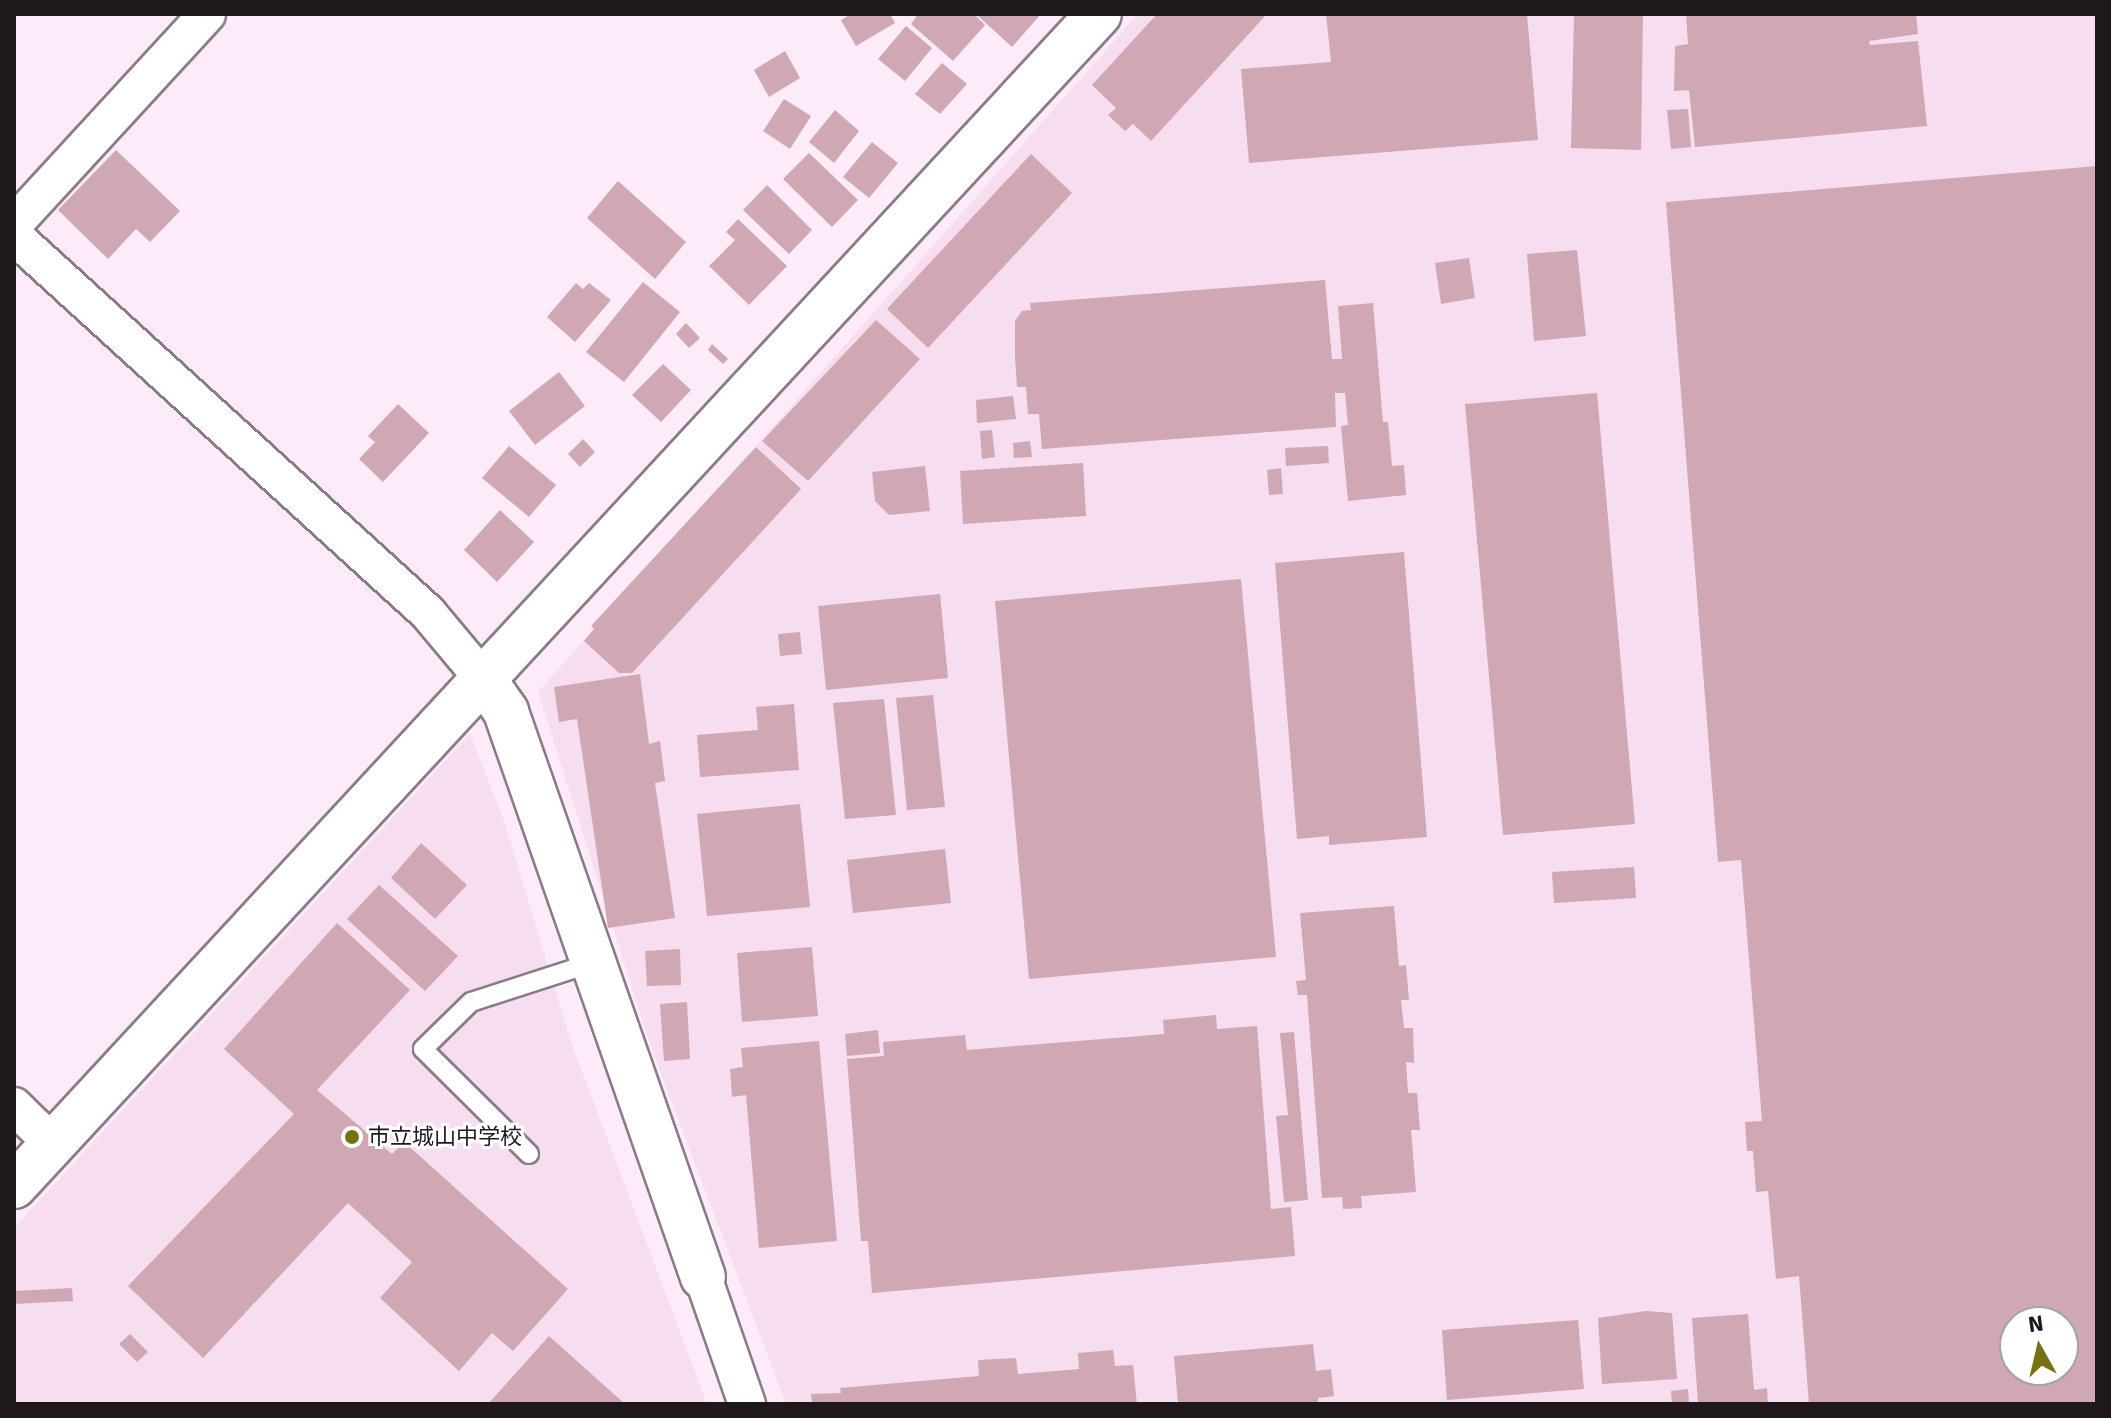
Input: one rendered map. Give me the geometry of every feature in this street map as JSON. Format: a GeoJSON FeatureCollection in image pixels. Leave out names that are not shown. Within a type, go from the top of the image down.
{"type":"FeatureCollection","features":[{"type":"Feature","properties":{"kind":"street"},"geometry":{"type":"LineString","coordinates":[[14,224],[207,14]]}},
{"type":"Feature","properties":{"kind":"street"},"geometry":{"type":"LineString","coordinates":[[14,1186],[1099,14]]}},
{"type":"Feature","properties":{"kind":"street"},"geometry":{"type":"LineString","coordinates":[[14,236],[428,613],[484,680],[506,712],[747,1404]]}},
{"type":"Feature","properties":{"kind":"street"},"geometry":{"type":"LineString","coordinates":[[14,1106],[53,1144]]}},
{"type":"Feature","properties":{"kind":"lane"},"geometry":{"type":"LineString","coordinates":[[529,1154],[423,1049],[471,1002],[592,963]]}},
{"type":"Feature","properties":{"kind":"shaded area"},"geometry":{"type":"Polygon","coordinates":[[[1138,14],[2097,14],[2097,1404],[786,1404],[651,1047],[538,692],[1138,14]]]}},
{"type":"Feature","properties":{"kind":"shaded area","name":"市立城山中学校"},"geometry":{"type":"Polygon","coordinates":[[[470,734],[503,818],[572,1045],[707,1404],[14,1404],[14,1228],[470,734]]]}},
{"type":"Feature","properties":{"kind":"building"},"geometry":{"type":"Polygon","coordinates":[[[851,14],[890,14],[895,23],[856,46],[841,20],[851,14]]]}},
{"type":"Feature","properties":{"kind":"building"},"geometry":{"type":"Polygon","coordinates":[[[918,14],[974,14],[985,25],[953,61],[911,24],[918,14]]]}},
{"type":"Feature","properties":{"kind":"building"},"geometry":{"type":"Polygon","coordinates":[[[976,14],[1041,14],[1012,47],[976,14]]]}},
{"type":"Feature","properties":{"kind":"building"},"geometry":{"type":"Polygon","coordinates":[[[1157,14],[1267,14],[1151,141],[1133,124],[1125,131],[1108,115],[1116,108],[1092,85],[1157,14]]]}},
{"type":"Feature","properties":{"kind":"building"},"geometry":{"type":"Polygon","coordinates":[[[1326,14],[1527,14],[1538,140],[1249,163],[1241,69],[1331,62],[1326,14]]]}},
{"type":"Feature","properties":{"kind":"building"},"geometry":{"type":"Polygon","coordinates":[[[1574,14],[1643,14],[1641,150],[1571,148],[1574,14]]]}},
{"type":"Feature","properties":{"kind":"building"},"geometry":{"type":"Polygon","coordinates":[[[1686,14],[1916,14],[1918,34],[1869,41],[1870,45],[1918,41],[1927,126],[1695,147],[1689,90],[1674,91],[1675,46],[1688,44],[1686,14]]]}},
{"type":"Feature","properties":{"kind":"building"},"geometry":{"type":"Polygon","coordinates":[[[906,26],[932,48],[905,81],[878,59],[906,26]]]}},
{"type":"Feature","properties":{"kind":"building"},"geometry":{"type":"Polygon","coordinates":[[[785,51],[800,78],[769,97],[754,70],[785,51]]]}},
{"type":"Feature","properties":{"kind":"building"},"geometry":{"type":"Polygon","coordinates":[[[942,63],[967,84],[940,114],[915,94],[942,63]]]}},
{"type":"Feature","properties":{"kind":"building"},"geometry":{"type":"Polygon","coordinates":[[[784,99],[811,116],[790,149],[763,131],[784,99]]]}},
{"type":"Feature","properties":{"kind":"building"},"geometry":{"type":"Polygon","coordinates":[[[1688,109],[1691,147],[1671,149],[1667,110],[1688,109]]]}},
{"type":"Feature","properties":{"kind":"building"},"geometry":{"type":"Polygon","coordinates":[[[835,110],[859,131],[834,163],[809,142],[835,110]]]}},
{"type":"Feature","properties":{"kind":"building"},"geometry":{"type":"Polygon","coordinates":[[[872,142],[898,163],[869,198],[843,177],[872,142]]]}},
{"type":"Feature","properties":{"kind":"building"},"geometry":{"type":"Polygon","coordinates":[[[116,150],[180,211],[150,242],[136,229],[108,259],[58,210],[116,150]]]}},
{"type":"Feature","properties":{"kind":"building"},"geometry":{"type":"Polygon","coordinates":[[[809,153],[858,200],[832,227],[783,179],[809,153]]]}},
{"type":"Feature","properties":{"kind":"building"},"geometry":{"type":"Polygon","coordinates":[[[1031,154],[1072,193],[928,348],[887,309],[1031,154]]]}},
{"type":"Feature","properties":{"kind":"building"},"geometry":{"type":"Polygon","coordinates":[[[2097,166],[2097,1404],[1809,1404],[1799,1276],[1776,1279],[1768,1191],[1756,1192],[1753,1151],[1747,1151],[1745,1122],[1762,1121],[1741,860],[1718,862],[1666,202],[2097,166]]]}},
{"type":"Feature","properties":{"kind":"building"},"geometry":{"type":"Polygon","coordinates":[[[618,181],[686,242],[655,279],[587,218],[618,181]]]}},
{"type":"Feature","properties":{"kind":"building"},"geometry":{"type":"Polygon","coordinates":[[[767,185],[812,230],[789,254],[743,210],[767,185]]]}},
{"type":"Feature","properties":{"kind":"building"},"geometry":{"type":"Polygon","coordinates":[[[738,219],[787,266],[749,305],[709,266],[735,240],[726,232],[738,219]]]}},
{"type":"Feature","properties":{"kind":"building"},"geometry":{"type":"Polygon","coordinates":[[[1577,250],[1586,336],[1534,341],[1527,254],[1577,250]]]}},
{"type":"Feature","properties":{"kind":"building"},"geometry":{"type":"Polygon","coordinates":[[[1469,258],[1475,298],[1441,304],[1435,263],[1469,258]]]}},
{"type":"Feature","properties":{"kind":"building"},"geometry":{"type":"Polygon","coordinates":[[[1325,280],[1332,359],[1342,359],[1338,306],[1373,303],[1383,422],[1388,422],[1392,466],[1404,465],[1406,495],[1348,501],[1341,426],[1348,425],[1345,393],[1335,393],[1336,427],[1042,449],[1039,414],[1028,414],[1026,387],[1017,387],[1015,321],[1022,311],[1031,310],[1030,303],[1325,280]]]}},
{"type":"Feature","properties":{"kind":"building"},"geometry":{"type":"Polygon","coordinates":[[[643,282],[680,312],[624,382],[586,352],[643,282]]]}},
{"type":"Feature","properties":{"kind":"building"},"geometry":{"type":"Polygon","coordinates":[[[576,283],[583,289],[589,283],[611,300],[575,342],[547,317],[576,283]]]}},
{"type":"Feature","properties":{"kind":"building"},"geometry":{"type":"Polygon","coordinates":[[[876,320],[920,359],[808,481],[762,441],[876,320]]]}},
{"type":"Feature","properties":{"kind":"building"},"geometry":{"type":"Polygon","coordinates":[[[686,323],[700,338],[689,348],[676,334],[686,323]]]}},
{"type":"Feature","properties":{"kind":"building"},"geometry":{"type":"Polygon","coordinates":[[[712,344],[728,359],[723,364],[708,350],[712,344]]]}},
{"type":"Feature","properties":{"kind":"building"},"geometry":{"type":"Polygon","coordinates":[[[663,364],[691,390],[661,422],[632,395],[663,364]]]}},
{"type":"Feature","properties":{"kind":"building"},"geometry":{"type":"Polygon","coordinates":[[[559,372],[585,406],[535,445],[509,411],[559,372]]]}},
{"type":"Feature","properties":{"kind":"building"},"geometry":{"type":"Polygon","coordinates":[[[1597,393],[1635,824],[1503,835],[1465,404],[1597,393]]]}},
{"type":"Feature","properties":{"kind":"building"},"geometry":{"type":"Polygon","coordinates":[[[1013,396],[1016,419],[977,423],[976,400],[1013,396]]]}},
{"type":"Feature","properties":{"kind":"building"},"geometry":{"type":"Polygon","coordinates":[[[398,404],[429,433],[383,482],[359,459],[375,442],[368,436],[398,404]]]}},
{"type":"Feature","properties":{"kind":"building"},"geometry":{"type":"Polygon","coordinates":[[[992,430],[995,457],[982,459],[980,431],[992,430]]]}},
{"type":"Feature","properties":{"kind":"building"},"geometry":{"type":"Polygon","coordinates":[[[583,439],[595,452],[580,467],[568,454],[583,439]]]}},
{"type":"Feature","properties":{"kind":"building"},"geometry":{"type":"Polygon","coordinates":[[[1030,441],[1032,457],[1014,458],[1013,443],[1030,441]]]}},
{"type":"Feature","properties":{"kind":"building"},"geometry":{"type":"Polygon","coordinates":[[[509,446],[556,485],[529,517],[482,478],[509,446]]]}},
{"type":"Feature","properties":{"kind":"building"},"geometry":{"type":"Polygon","coordinates":[[[1328,446],[1329,463],[1286,466],[1285,448],[1328,446]]]}},
{"type":"Feature","properties":{"kind":"building"},"geometry":{"type":"Polygon","coordinates":[[[756,447],[801,489],[632,673],[619,673],[584,641],[594,629],[591,626],[756,447]]]}},
{"type":"Feature","properties":{"kind":"building"},"geometry":{"type":"Polygon","coordinates":[[[1083,463],[1086,516],[963,524],[960,471],[1083,463]]]}},
{"type":"Feature","properties":{"kind":"building"},"geometry":{"type":"Polygon","coordinates":[[[925,466],[930,511],[889,515],[875,501],[872,472],[925,466]]]}},
{"type":"Feature","properties":{"kind":"building"},"geometry":{"type":"Polygon","coordinates":[[[1281,468],[1283,494],[1269,495],[1267,470],[1281,468]]]}},
{"type":"Feature","properties":{"kind":"building"},"geometry":{"type":"Polygon","coordinates":[[[500,510],[534,542],[497,582],[464,550],[500,510]]]}},
{"type":"Feature","properties":{"kind":"building"},"geometry":{"type":"Polygon","coordinates":[[[1404,552],[1427,837],[1329,845],[1329,836],[1297,839],[1275,563],[1404,552]]]}},
{"type":"Feature","properties":{"kind":"building"},"geometry":{"type":"Polygon","coordinates":[[[1241,579],[1276,957],[1029,979],[995,601],[1241,579]]]}},
{"type":"Feature","properties":{"kind":"building"},"geometry":{"type":"Polygon","coordinates":[[[940,594],[948,678],[826,690],[818,606],[940,594]]]}},
{"type":"Feature","properties":{"kind":"building"},"geometry":{"type":"Polygon","coordinates":[[[800,632],[802,654],[780,656],[778,634],[800,632]]]}},
{"type":"Feature","properties":{"kind":"building"},"geometry":{"type":"Polygon","coordinates":[[[640,674],[649,744],[660,741],[665,781],[655,783],[675,918],[608,928],[577,719],[559,722],[554,687],[640,674]]]}},
{"type":"Feature","properties":{"kind":"building"},"geometry":{"type":"Polygon","coordinates":[[[933,695],[945,807],[907,810],[896,698],[933,695]]]}},
{"type":"Feature","properties":{"kind":"building"},"geometry":{"type":"Polygon","coordinates":[[[884,699],[896,815],[845,819],[833,703],[884,699]]]}},
{"type":"Feature","properties":{"kind":"building"},"geometry":{"type":"Polygon","coordinates":[[[794,704],[799,770],[700,777],[697,735],[758,730],[756,707],[794,704]]]}},
{"type":"Feature","properties":{"kind":"building"},"geometry":{"type":"Polygon","coordinates":[[[800,804],[810,907],[707,916],[697,814],[800,804]]]}},
{"type":"Feature","properties":{"kind":"building"},"geometry":{"type":"Polygon","coordinates":[[[421,843],[467,885],[435,919],[391,878],[421,843]]]}},
{"type":"Feature","properties":{"kind":"building"},"geometry":{"type":"Polygon","coordinates":[[[945,849],[951,903],[853,913],[847,860],[945,849]]]}},
{"type":"Feature","properties":{"kind":"building"},"geometry":{"type":"Polygon","coordinates":[[[1634,867],[1636,898],[1554,903],[1552,872],[1634,867]]]}},
{"type":"Feature","properties":{"kind":"building"},"geometry":{"type":"Polygon","coordinates":[[[379,885],[458,956],[425,991],[347,919],[379,885]]]}},
{"type":"Feature","properties":{"kind":"building"},"geometry":{"type":"Polygon","coordinates":[[[1394,906],[1399,966],[1406,965],[1409,1000],[1401,1000],[1404,1028],[1413,1028],[1414,1063],[1406,1062],[1408,1093],[1417,1093],[1420,1130],[1411,1130],[1416,1192],[1361,1196],[1362,1208],[1343,1209],[1342,1197],[1322,1198],[1307,995],[1298,995],[1296,981],[1306,980],[1300,913],[1394,906]]]}},
{"type":"Feature","properties":{"kind":"building"},"geometry":{"type":"Polygon","coordinates":[[[337,923],[410,990],[317,1090],[392,1154],[404,1142],[568,1289],[513,1351],[492,1333],[459,1371],[380,1298],[412,1262],[348,1203],[203,1358],[128,1286],[294,1114],[224,1049],[337,923]]]}},
{"type":"Feature","properties":{"kind":"building"},"geometry":{"type":"Polygon","coordinates":[[[812,947],[818,1016],[742,1022],[737,953],[812,947]]]}},
{"type":"Feature","properties":{"kind":"building"},"geometry":{"type":"Polygon","coordinates":[[[680,949],[681,985],[647,986],[645,951],[680,949]]]}},
{"type":"Feature","properties":{"kind":"building"},"geometry":{"type":"Polygon","coordinates":[[[687,1002],[690,1059],[664,1061],[660,1004],[687,1002]]]}},
{"type":"Feature","properties":{"kind":"building"},"geometry":{"type":"Polygon","coordinates":[[[1216,1015],[1217,1029],[1257,1026],[1271,1209],[1291,1207],[1295,1256],[872,1293],[868,1241],[861,1241],[847,1059],[884,1056],[883,1042],[965,1035],[967,1050],[1164,1034],[1163,1020],[1216,1015]]]}},
{"type":"Feature","properties":{"kind":"building"},"geometry":{"type":"Polygon","coordinates":[[[878,1030],[880,1053],[847,1056],[845,1034],[878,1030]]]}},
{"type":"Feature","properties":{"kind":"building"},"geometry":{"type":"Polygon","coordinates":[[[1294,1032],[1308,1200],[1284,1202],[1276,1116],[1288,1115],[1280,1033],[1294,1032]]]}},
{"type":"Feature","properties":{"kind":"building"},"geometry":{"type":"Polygon","coordinates":[[[819,1041],[837,1241],[759,1248],[746,1095],[732,1097],[730,1069],[743,1067],[741,1048],[819,1041]]]}},
{"type":"Feature","properties":{"kind":"building"},"geometry":{"type":"Polygon","coordinates":[[[72,1288],[73,1301],[14,1304],[14,1291],[72,1288]]]}},
{"type":"Feature","properties":{"kind":"building"},"geometry":{"type":"Polygon","coordinates":[[[1646,1311],[1672,1313],[1677,1379],[1602,1384],[1598,1318],[1646,1311]]]}},
{"type":"Feature","properties":{"kind":"building"},"geometry":{"type":"Polygon","coordinates":[[[1748,1314],[1754,1390],[1767,1388],[1768,1404],[1698,1404],[1692,1318],[1748,1314]]]}},
{"type":"Feature","properties":{"kind":"building"},"geometry":{"type":"Polygon","coordinates":[[[1578,1320],[1584,1389],[1447,1400],[1442,1330],[1578,1320]]]}},
{"type":"Feature","properties":{"kind":"building"},"geometry":{"type":"Polygon","coordinates":[[[130,1334],[148,1352],[137,1362],[119,1344],[130,1334]]]}},
{"type":"Feature","properties":{"kind":"building"},"geometry":{"type":"Polygon","coordinates":[[[549,1336],[625,1404],[488,1404],[549,1336]]]}},
{"type":"Feature","properties":{"kind":"building"},"geometry":{"type":"Polygon","coordinates":[[[1313,1344],[1316,1371],[1331,1369],[1334,1396],[1318,1398],[1318,1404],[1178,1404],[1174,1356],[1313,1344]]]}},
{"type":"Feature","properties":{"kind":"building"},"geometry":{"type":"Polygon","coordinates":[[[1113,1350],[1115,1366],[1133,1365],[1137,1404],[812,1404],[811,1394],[841,1393],[840,1388],[979,1376],[978,1360],[1016,1358],[1018,1374],[1079,1369],[1078,1353],[1113,1350]]]}},
{"type":"Feature","properties":{"kind":"building"},"geometry":{"type":"Polygon","coordinates":[[[1688,1389],[1689,1404],[1672,1404],[1671,1391],[1688,1389]]]}},
{"type":"Feature","properties":{"kind":"place","name":"市立城山中学校"},"geometry":{"type":"Point","coordinates":[352,1137]}}]}
